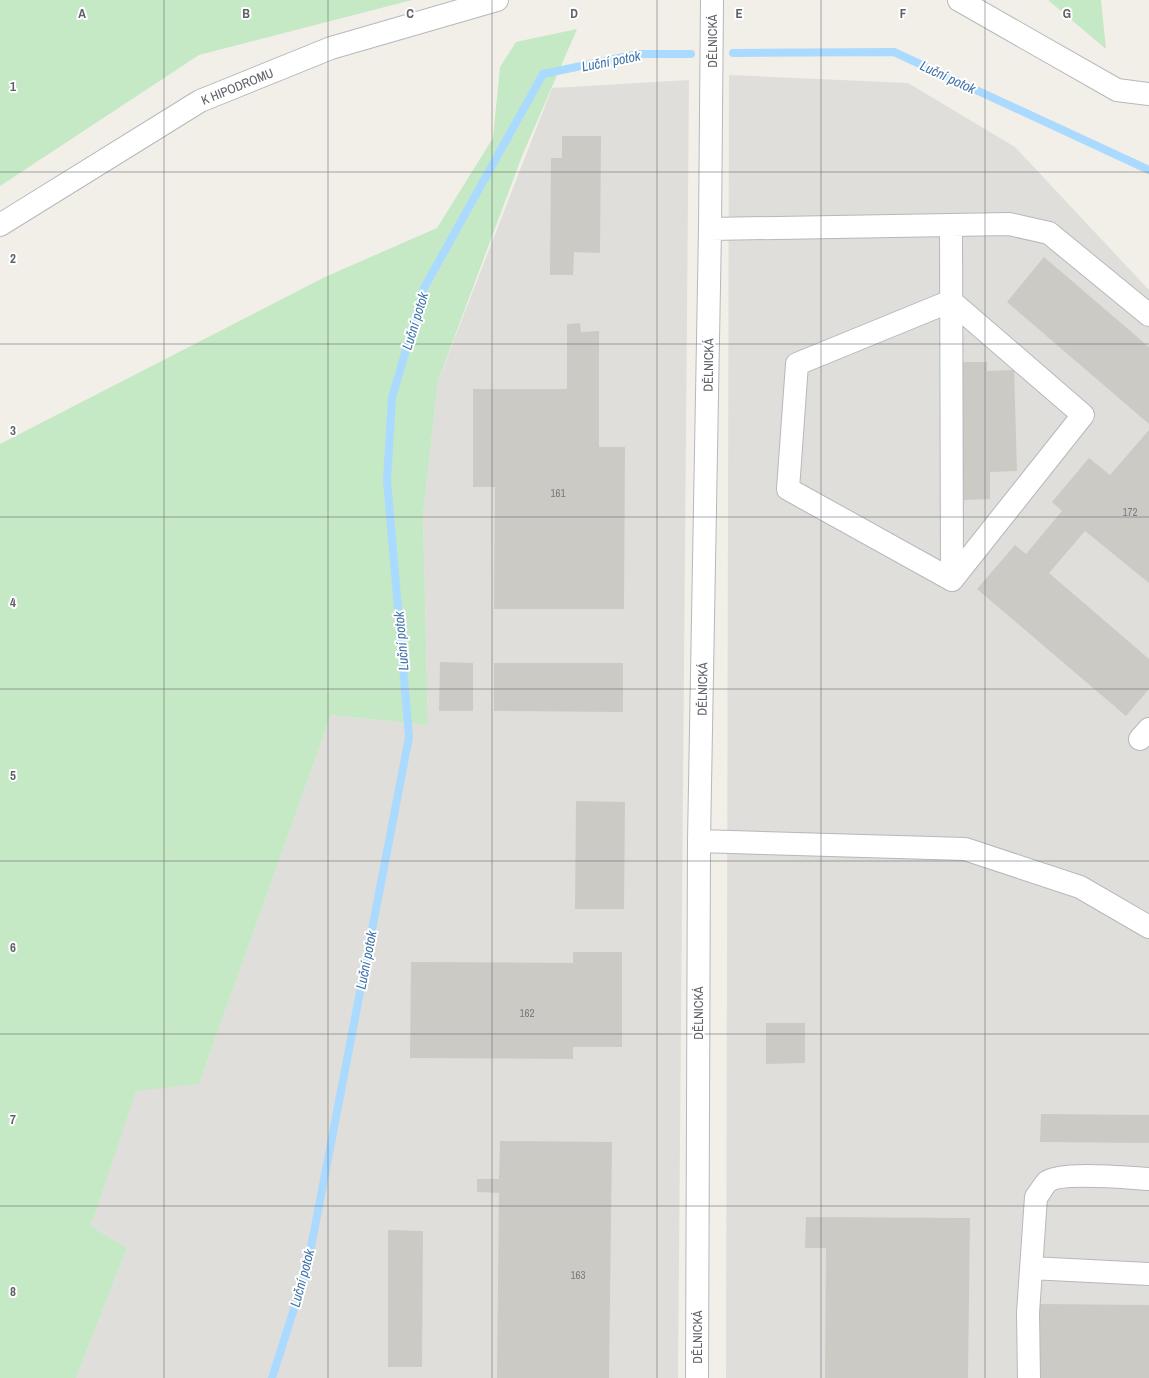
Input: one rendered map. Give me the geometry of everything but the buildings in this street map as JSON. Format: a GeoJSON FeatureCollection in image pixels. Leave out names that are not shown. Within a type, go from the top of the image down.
{"type":"FeatureCollection","features":[{"type":"Feature","properties":{"kind":"street","name":"K HIPODROMU"},"geometry":{"type":"LineString","coordinates":[[0,225],[200,100],[331,48],[497,0]]}},
{"type":"Feature","properties":{"kind":"street","name":"DĚLNICKÁ"},"geometry":{"type":"LineString","coordinates":[[697,1378],[699,841],[710,229],[712,0]]}},
{"type":"Feature","properties":{"kind":"street"},"geometry":{"type":"LineString","coordinates":[[959,0],[1117,90],[1149,94]]}},
{"type":"Feature","properties":{"kind":"street"},"geometry":{"type":"LineString","coordinates":[[710,229],[1009,224],[1049,233],[1149,315]]}},
{"type":"Feature","properties":{"kind":"street"},"geometry":{"type":"LineString","coordinates":[[951,225],[952,580]]}},
{"type":"Feature","properties":{"kind":"street"},"geometry":{"type":"LineString","coordinates":[[951,301],[1083,415],[952,580]]}},
{"type":"Feature","properties":{"kind":"street"},"geometry":{"type":"LineString","coordinates":[[951,301],[797,364],[788,490],[952,580]]}},
{"type":"Feature","properties":{"kind":"street"},"geometry":{"type":"LineString","coordinates":[[699,841],[965,849],[1080,887],[1149,927]]}},
{"type":"Feature","properties":{"kind":"street"},"geometry":{"type":"LineString","coordinates":[[1029,1378],[1028,1313],[1036,1197],[1048,1182],[1060,1178],[1074,1176],[1149,1179]]}},
{"type":"Feature","properties":{"kind":"street"},"geometry":{"type":"LineString","coordinates":[[1031,1268],[1149,1274]]}},
{"type":"Feature","properties":{"kind":"shaded area"},"geometry":{"type":"Polygon","coordinates":[[[729,75],[908,83],[1015,147],[1149,290],[1149,1378],[726,1378],[729,75]]]}},
{"type":"Feature","properties":{"kind":"shaded area"},"geometry":{"type":"Polygon","coordinates":[[[689,80],[678,1378],[76,1378],[127,1248],[91,1226],[136,1090],[199,1084],[331,715],[428,725],[423,516],[438,381],[552,88],[689,80]]]}},
{"type":"Feature","properties":{"kind":"green space"},"geometry":{"type":"Polygon","coordinates":[[[0,0],[412,0],[199,55],[0,186],[0,0]]]}},
{"type":"Feature","properties":{"kind":"green space"},"geometry":{"type":"Polygon","coordinates":[[[1048,0],[1101,0],[1106,49],[1048,0]]]}},
{"type":"Feature","properties":{"kind":"green space"},"geometry":{"type":"Polygon","coordinates":[[[577,29],[522,156],[438,381],[423,516],[428,725],[331,715],[199,1084],[136,1091],[91,1226],[127,1248],[76,1378],[0,1378],[0,444],[325,277],[437,228],[493,138],[500,67],[516,42],[577,29]]]}},
{"type":"Feature","properties":{"kind":"waterway","name":"Luční potok"},"geometry":{"type":"LineString","coordinates":[[733,53],[894,52],[1149,170]]}},
{"type":"Feature","properties":{"kind":"waterway","name":"Luční potok"},"geometry":{"type":"LineString","coordinates":[[272,1378],[307,1268],[409,737],[387,480],[392,398],[424,288],[543,74],[638,54],[691,54]]}}]}
